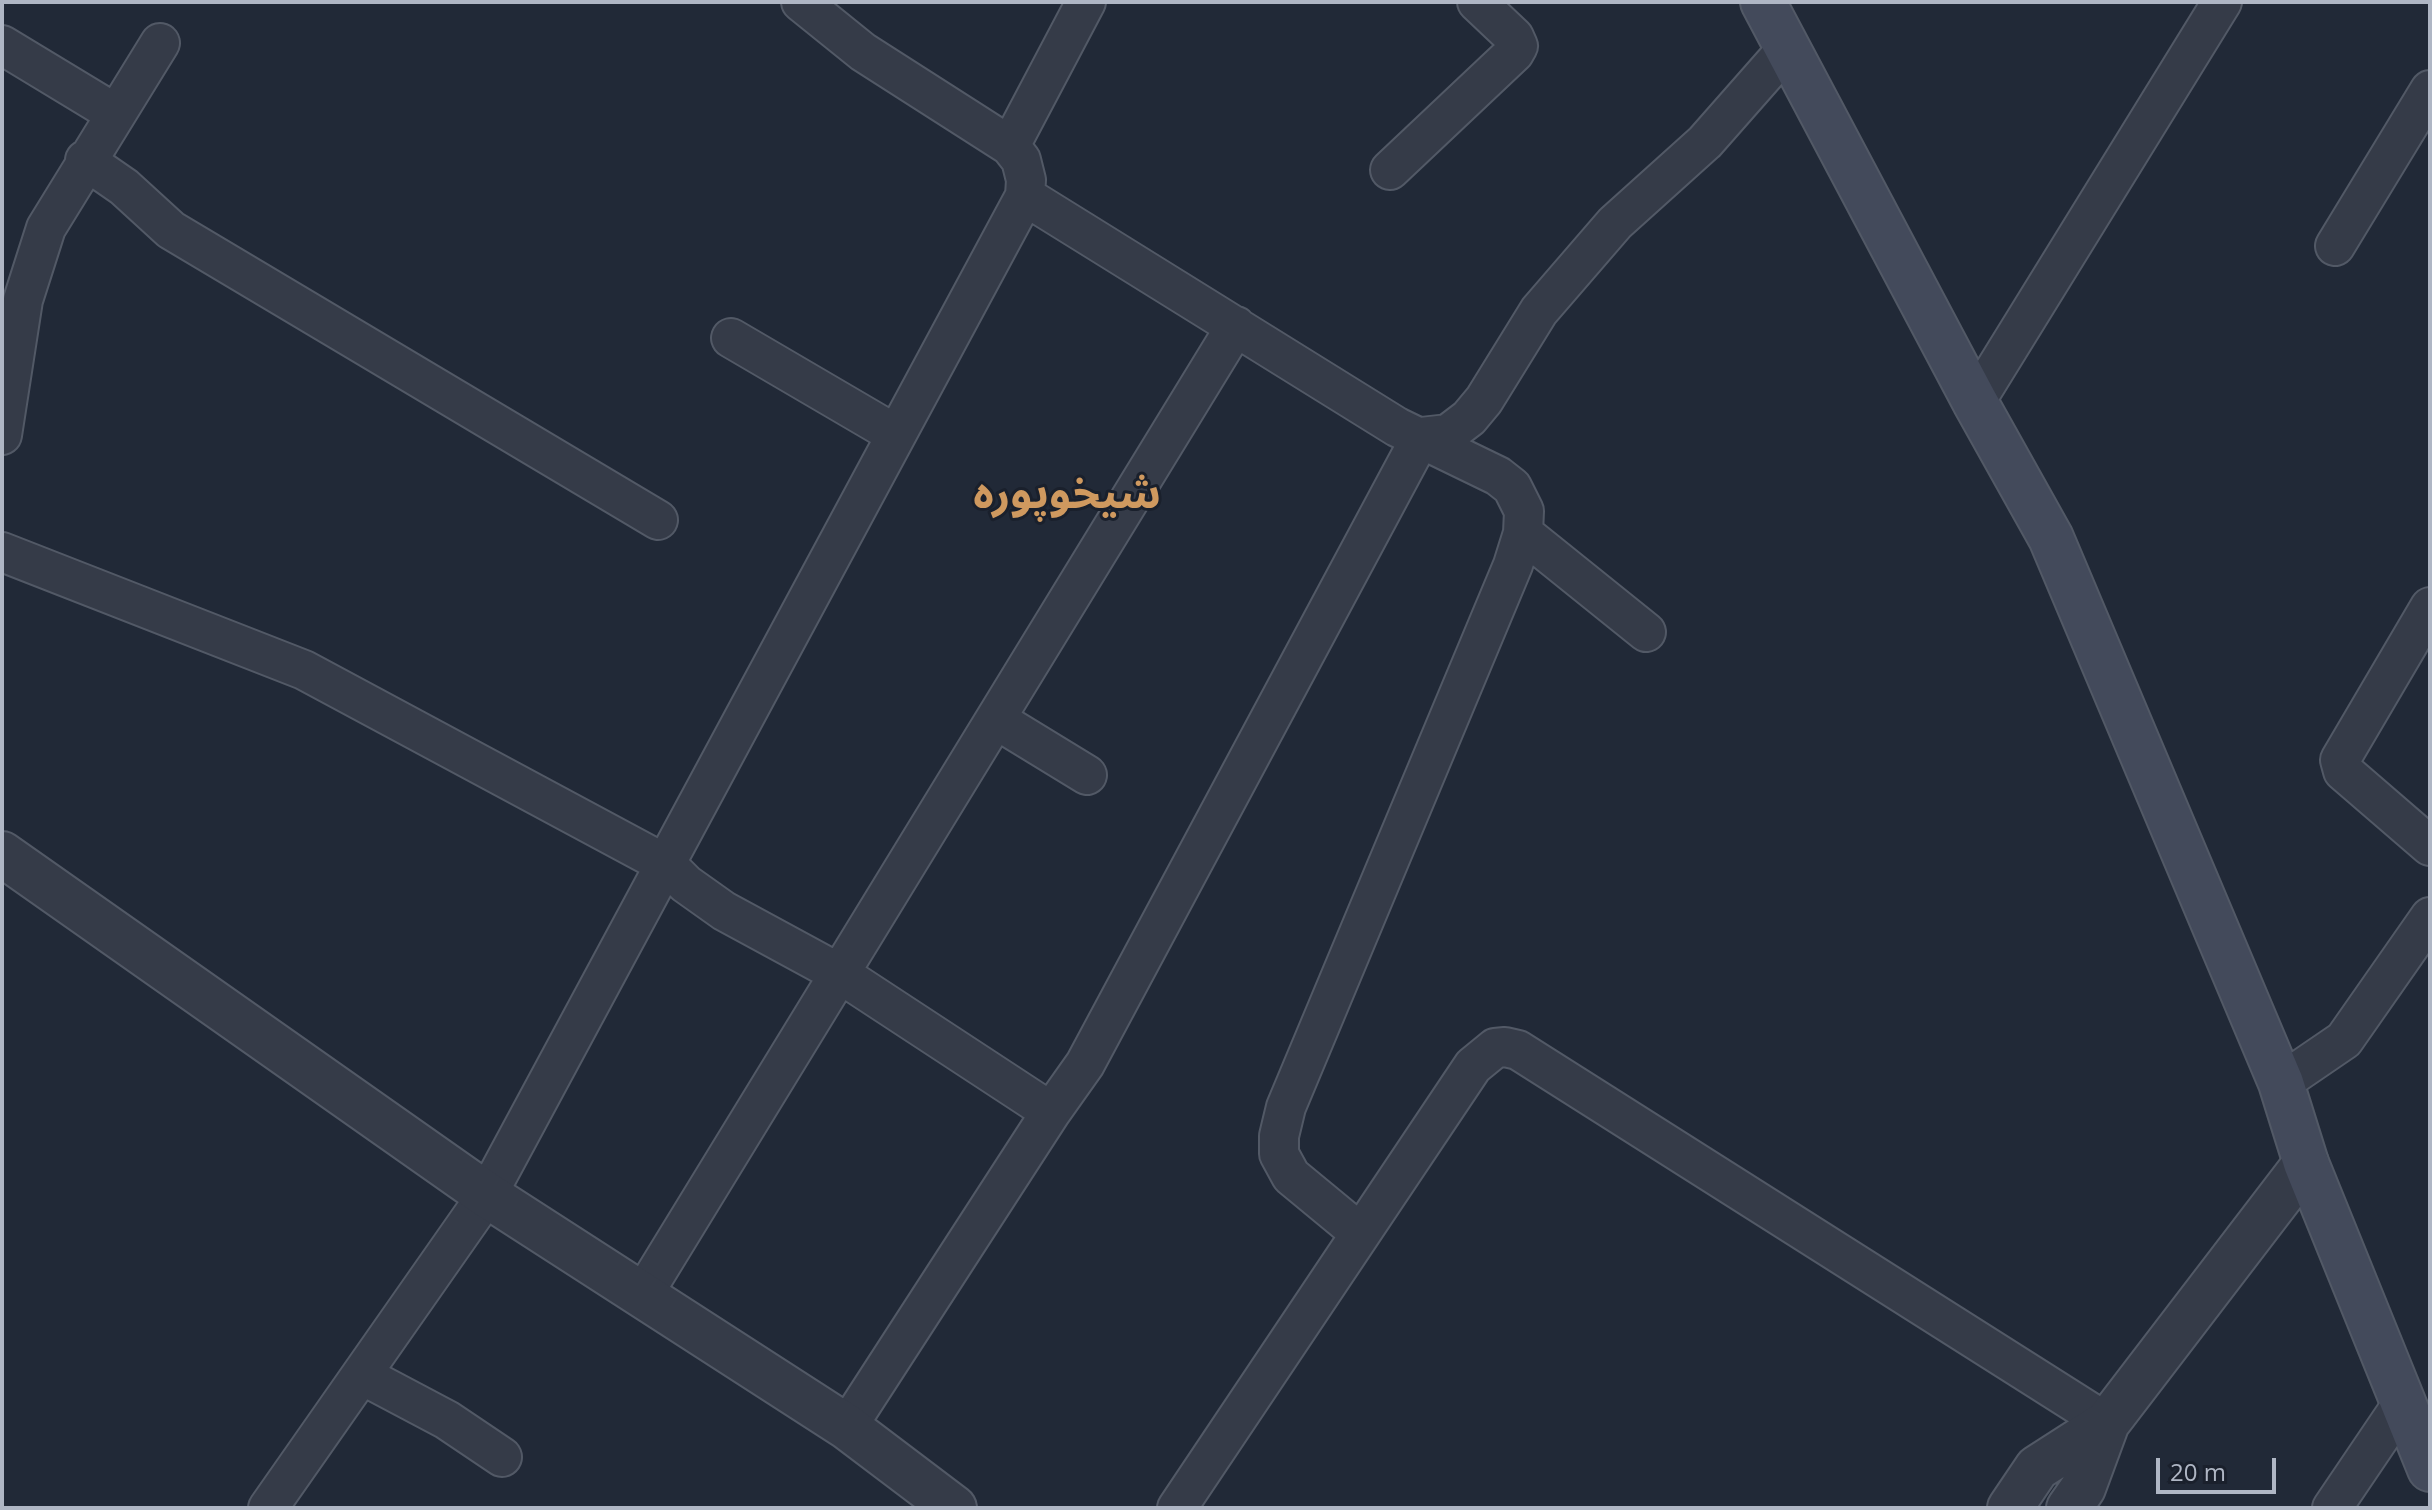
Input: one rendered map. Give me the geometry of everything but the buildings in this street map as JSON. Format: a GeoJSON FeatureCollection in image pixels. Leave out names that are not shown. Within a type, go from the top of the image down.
{"type":"FeatureCollection","features":[{"type":"Feature","properties":{"kind":"main road"},"geometry":{"type":"LineString","coordinates":[[1763,2],[1975,402],[2051,538],[2281,1083],[2306,1163],[2430,1469]]}},
{"type":"Feature","properties":{"kind":"street"},"geometry":{"type":"LineString","coordinates":[[268,1508],[487,1195],[1025,196],[1026,180],[1021,160],[1010,146],[863,52],[801,2]]}},
{"type":"Feature","properties":{"kind":"street"},"geometry":{"type":"LineString","coordinates":[[1010,146],[1086,2]]}},
{"type":"Feature","properties":{"kind":"street"},"geometry":{"type":"LineString","coordinates":[[1390,170],[1518,46],[1514,37],[1477,2]]}},
{"type":"Feature","properties":{"kind":"street"},"geometry":{"type":"LineString","coordinates":[[1975,402],[2222,2]]}},
{"type":"Feature","properties":{"kind":"street"},"geometry":{"type":"LineString","coordinates":[[2,435],[13,296],[46,228],[85,160],[160,43]]}},
{"type":"Feature","properties":{"kind":"street"},"geometry":{"type":"LineString","coordinates":[[2,45],[116,114]]}},
{"type":"Feature","properties":{"kind":"street"},"geometry":{"type":"LineString","coordinates":[[1421,437],[1448,434],[1469,418],[1549,300],[1615,223],[1705,142],[1786,50]]}},
{"type":"Feature","properties":{"kind":"street"},"geometry":{"type":"LineString","coordinates":[[2335,246],[2430,90]]}},
{"type":"Feature","properties":{"kind":"street"},"geometry":{"type":"LineString","coordinates":[[85,160],[124,187],[171,230],[658,520]]}},
{"type":"Feature","properties":{"kind":"street"},"geometry":{"type":"LineString","coordinates":[[1025,196],[1397,427],[1498,476],[1512,487],[1524,511],[1523,533],[1513,565],[1286,1107],[1279,1136],[1279,1154],[1291,1176],[1360,1233]]}},
{"type":"Feature","properties":{"kind":"street"},"geometry":{"type":"LineString","coordinates":[[642,1296],[842,975],[1236,326]]}},
{"type":"Feature","properties":{"kind":"street"},"geometry":{"type":"LineString","coordinates":[[731,338],[895,434]]}},
{"type":"Feature","properties":{"kind":"street"},"geometry":{"type":"LineString","coordinates":[[847,1427],[1085,1064],[1421,437]]}},
{"type":"Feature","properties":{"kind":"street"},"geometry":{"type":"LineString","coordinates":[[1523,533],[1646,632]]}},
{"type":"Feature","properties":{"kind":"street"},"geometry":{"type":"LineString","coordinates":[[2,552],[304,670],[667,865],[686,884],[724,911],[842,975],[1051,1112]]}},
{"type":"Feature","properties":{"kind":"street"},"geometry":{"type":"LineString","coordinates":[[2430,607],[2340,760],[2343,771],[2430,846]]}},
{"type":"Feature","properties":{"kind":"street"},"geometry":{"type":"LineString","coordinates":[[997,720],[1087,775]]}},
{"type":"Feature","properties":{"kind":"street"},"geometry":{"type":"LineString","coordinates":[[2,854],[487,1195],[847,1427],[954,1508]]}},
{"type":"Feature","properties":{"kind":"street"},"geometry":{"type":"LineString","coordinates":[[2281,1083],[2344,1040],[2430,917]]}},
{"type":"Feature","properties":{"kind":"street"},"geometry":{"type":"LineString","coordinates":[[1177,1508],[1473,1066],[1495,1048],[1505,1047],[1518,1050],[2107,1423]]}},
{"type":"Feature","properties":{"kind":"street"},"geometry":{"type":"LineString","coordinates":[[2069,1508],[2083,1488],[2107,1423],[2306,1163]]}},
{"type":"Feature","properties":{"kind":"street"},"geometry":{"type":"LineString","coordinates":[[362,1375],[447,1420],[502,1457]]}},
{"type":"Feature","properties":{"kind":"street"},"geometry":{"type":"LineString","coordinates":[[2332,1508],[2403,1403]]}},
{"type":"Feature","properties":{"kind":"street"},"geometry":{"type":"LineString","coordinates":[[2010,1508],[2037,1468],[2107,1423]]}},
{"type":"Feature","properties":{"kind":"district","name":"شیخوپورہ"},"geometry":{"type":"Point","coordinates":[1067,495]}}]}
